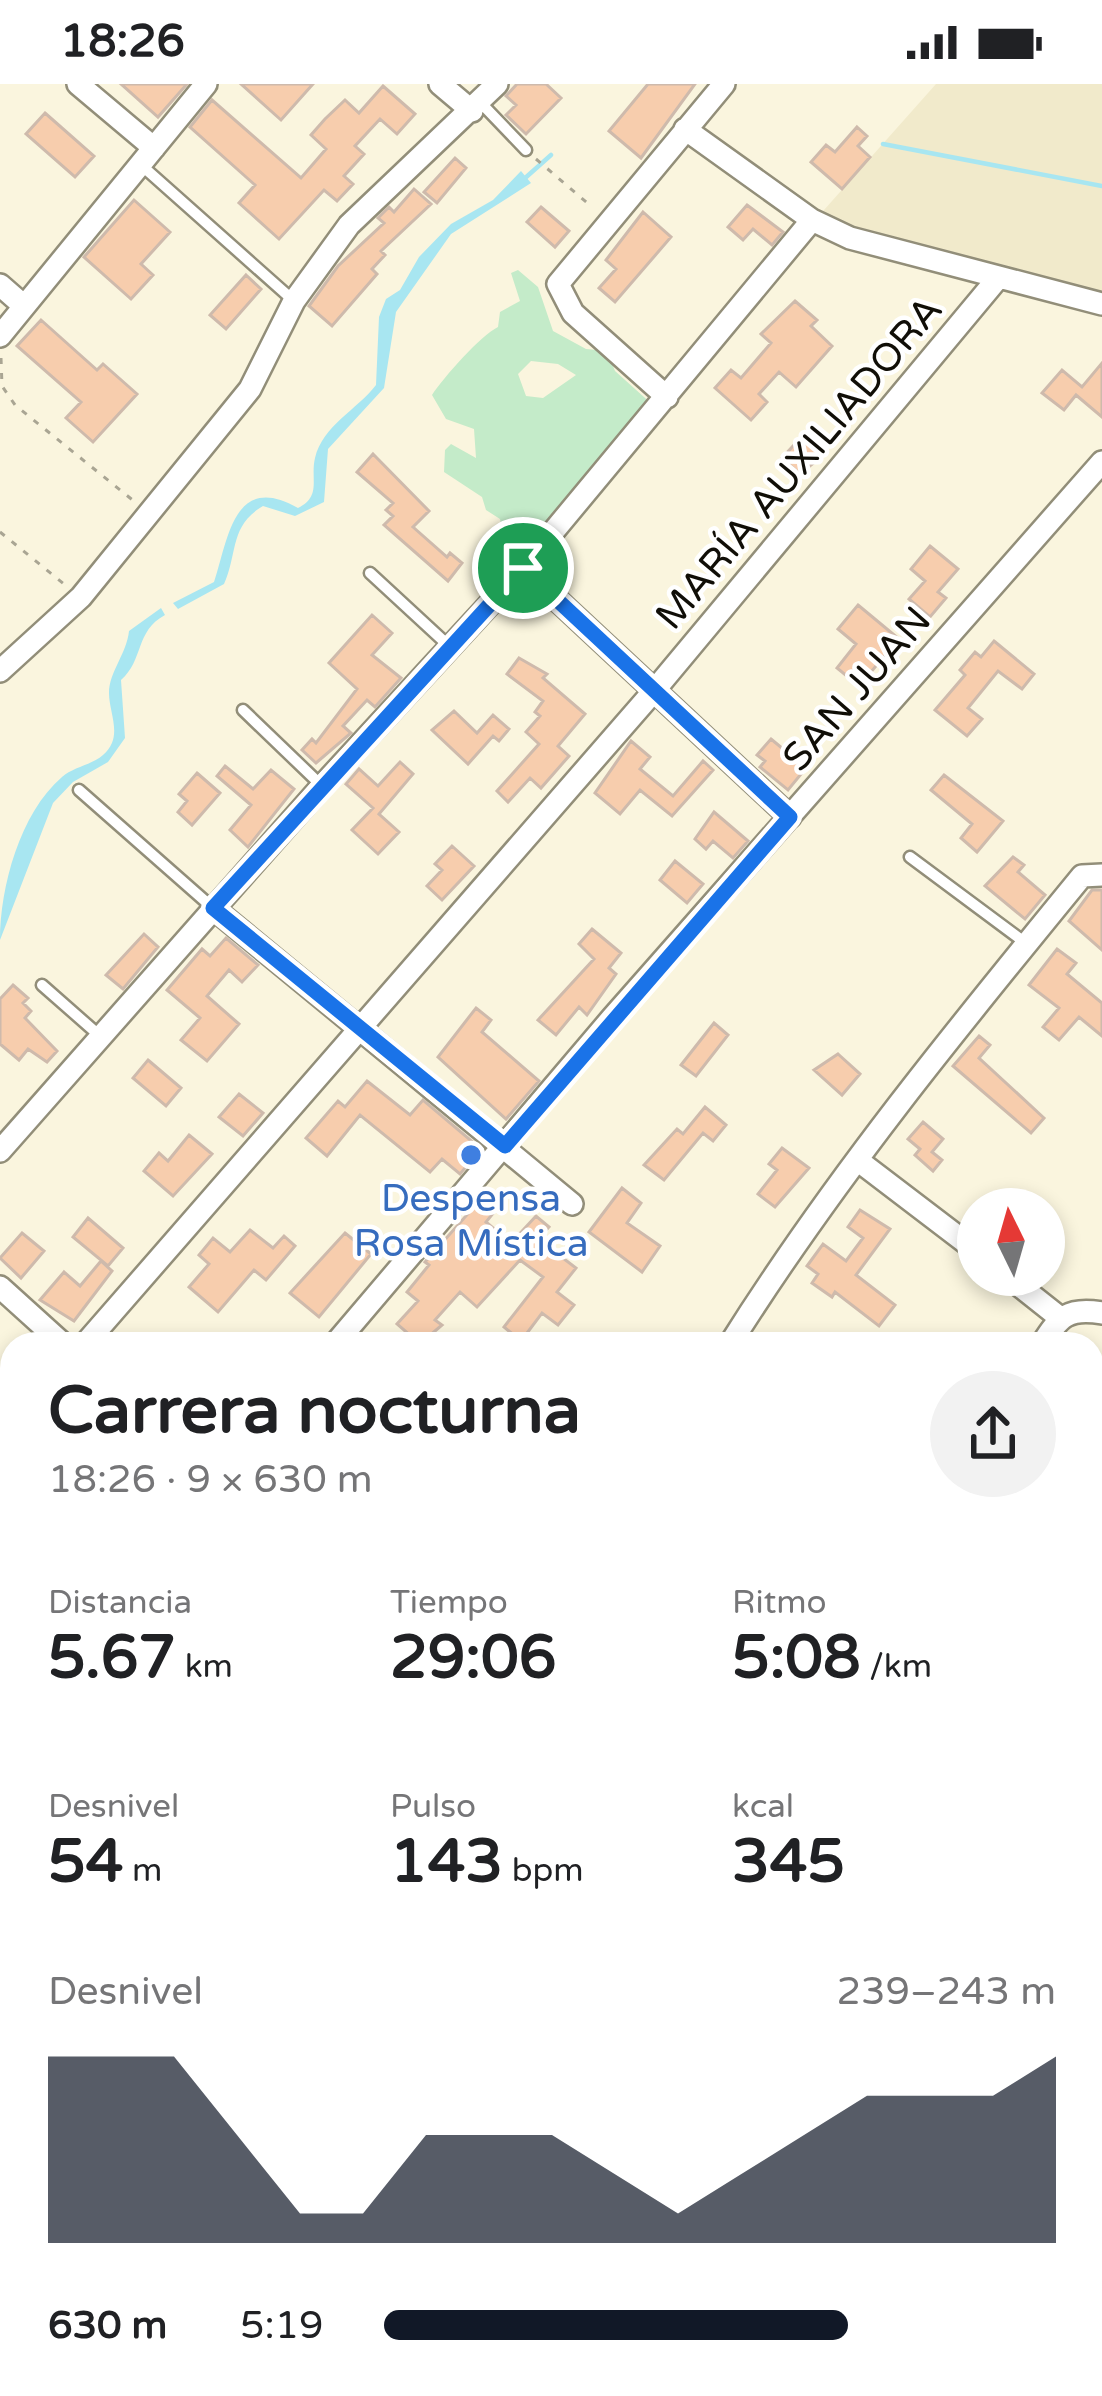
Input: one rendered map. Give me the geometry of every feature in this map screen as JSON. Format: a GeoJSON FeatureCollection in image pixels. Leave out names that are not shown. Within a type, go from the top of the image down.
{"type":"FeatureCollection","features":[{"type":"Feature","properties":{"kind":"street"},"geometry":{"type":"LineString","coordinates":[[78,84],[147,156]]}},
{"type":"Feature","properties":{"kind":"street"},"geometry":{"type":"LineString","coordinates":[[2,334],[206,84]]}},
{"type":"Feature","properties":{"kind":"street"},"geometry":{"type":"LineString","coordinates":[[440,84],[476,106]]}},
{"type":"Feature","properties":{"kind":"street"},"geometry":{"type":"LineString","coordinates":[[0,671],[81,597],[250,388],[294,301],[349,225],[496,84]]}},
{"type":"Feature","properties":{"kind":"street"},"geometry":{"type":"LineString","coordinates":[[667,397],[562,299],[558,284],[724,84]]}},
{"type":"Feature","properties":{"kind":"street"},"geometry":{"type":"LineString","coordinates":[[685,129],[812,220],[850,238],[1102,304]]}},
{"type":"Feature","properties":{"kind":"street"},"geometry":{"type":"LineString","coordinates":[[0,1151],[322,785],[523,568],[812,220]]}},
{"type":"Feature","properties":{"kind":"street","name":"MARÍA AUXILIADORA"},"geometry":{"type":"LineString","coordinates":[[95,1332],[653,692],[998,278]]}},
{"type":"Feature","properties":{"kind":"street"},"geometry":{"type":"LineString","coordinates":[[0,285],[24,306]]}},
{"type":"Feature","properties":{"kind":"street","name":"SAN JUAN"},"geometry":{"type":"LineString","coordinates":[[345,1332],[1102,462]]}},
{"type":"Feature","properties":{"kind":"street"},"geometry":{"type":"LineString","coordinates":[[523,568],[790,817]]}},
{"type":"Feature","properties":{"kind":"street"},"geometry":{"type":"LineString","coordinates":[[738,1332],[804,1232],[1027,944],[1082,876],[1102,875]]}},
{"type":"Feature","properties":{"kind":"street"},"geometry":{"type":"LineString","coordinates":[[213,908],[572,1204]]}},
{"type":"Feature","properties":{"kind":"street"},"geometry":{"type":"LineString","coordinates":[[860,1162],[957,1236]]}},
{"type":"Feature","properties":{"kind":"street"},"geometry":{"type":"LineString","coordinates":[[0,1287],[50,1332]]}},
{"type":"Feature","properties":{"kind":"street"},"geometry":{"type":"LineString","coordinates":[[1032,1296],[1059,1317]]}},
{"type":"Feature","properties":{"kind":"street"},"geometry":{"type":"LineString","coordinates":[[1050,1332],[1059,1317],[1074,1309],[1102,1313]]}},
{"type":"Feature","properties":{"kind":"lane"},"geometry":{"type":"LineString","coordinates":[[476,106],[526,150]]}},
{"type":"Feature","properties":{"kind":"lane"},"geometry":{"type":"LineString","coordinates":[[147,156],[294,301]]}},
{"type":"Feature","properties":{"kind":"lane"},"geometry":{"type":"LineString","coordinates":[[370,573],[448,646]]}},
{"type":"Feature","properties":{"kind":"lane"},"geometry":{"type":"LineString","coordinates":[[243,710],[322,785]]}},
{"type":"Feature","properties":{"kind":"lane"},"geometry":{"type":"LineString","coordinates":[[80,790],[213,908]]}},
{"type":"Feature","properties":{"kind":"lane"},"geometry":{"type":"LineString","coordinates":[[910,857],[1027,944]]}},
{"type":"Feature","properties":{"kind":"lane"},"geometry":{"type":"LineString","coordinates":[[42,986],[100,1036]]}},
{"type":"Feature","properties":{"kind":"path"},"geometry":{"type":"LineString","coordinates":[[526,150],[608,220]]}},
{"type":"Feature","properties":{"kind":"path"},"geometry":{"type":"LineString","coordinates":[[2,334],[2,386],[15,406],[148,512]]}},
{"type":"Feature","properties":{"kind":"path"},"geometry":{"type":"LineString","coordinates":[[0,532],[81,597]]}},
{"type":"Feature","properties":{"kind":"shaded area"},"geometry":{"type":"Polygon","coordinates":[[[936,84],[1102,84],[1102,295],[816,219],[936,84]]]}},
{"type":"Feature","properties":{"kind":"green space"},"geometry":{"type":"Polygon","coordinates":[[[518,270],[538,287],[553,331],[586,349],[607,351],[615,371],[654,406],[511,568],[500,519],[486,510],[482,497],[444,472],[445,450],[451,444],[476,458],[474,429],[446,419],[432,395],[463,357],[498,327],[500,312],[520,301],[511,273],[518,270]],[[531,361],[518,374],[526,396],[543,398],[576,375],[558,364],[531,361]]]}},
{"type":"Feature","properties":{"kind":"water"},"geometry":{"type":"Polygon","coordinates":[[[521,171],[531,183],[451,234],[396,312],[384,388],[328,449],[324,502],[295,516],[263,506],[252,514],[239,531],[224,584],[178,609],[173,603],[214,582],[230,531],[247,504],[259,498],[276,499],[298,508],[310,498],[319,446],[376,385],[379,317],[386,299],[400,290],[419,257],[451,224],[493,200],[521,171]]]}},
{"type":"Feature","properties":{"kind":"water"},"geometry":{"type":"Polygon","coordinates":[[[161,608],[165,615],[149,629],[121,680],[125,738],[108,762],[73,782],[53,803],[0,940],[4,897],[24,830],[62,777],[109,748],[114,733],[110,685],[129,631],[161,608]]]}},
{"type":"Feature","properties":{"kind":"building"},"geometry":{"type":"Polygon","coordinates":[[[121,84],[187,84],[158,117],[121,84]]]}},
{"type":"Feature","properties":{"kind":"building"},"geometry":{"type":"Polygon","coordinates":[[[241,84],[313,84],[281,120],[241,84]]]}},
{"type":"Feature","properties":{"kind":"building"},"geometry":{"type":"Polygon","coordinates":[[[517,84],[546,84],[561,98],[526,134],[506,115],[516,105],[506,96],[517,84]]]}},
{"type":"Feature","properties":{"kind":"building"},"geometry":{"type":"Polygon","coordinates":[[[648,84],[695,84],[641,158],[609,131],[648,84]]]}},
{"type":"Feature","properties":{"kind":"building"},"geometry":{"type":"Polygon","coordinates":[[[383,86],[415,114],[397,134],[380,119],[355,146],[364,154],[344,176],[353,184],[337,201],[324,190],[279,239],[239,203],[255,185],[190,127],[212,100],[301,178],[326,149],[311,135],[325,119],[345,100],[359,113],[383,86]]]}},
{"type":"Feature","properties":{"kind":"building"},"geometry":{"type":"Polygon","coordinates":[[[45,113],[94,156],[75,177],[26,134],[45,113]]]}},
{"type":"Feature","properties":{"kind":"building"},"geometry":{"type":"Polygon","coordinates":[[[857,127],[867,136],[858,146],[870,157],[842,189],[811,162],[826,145],[835,152],[857,127]]]}},
{"type":"Feature","properties":{"kind":"building"},"geometry":{"type":"Polygon","coordinates":[[[455,158],[466,168],[437,203],[424,192],[455,158]]]}},
{"type":"Feature","properties":{"kind":"building"},"geometry":{"type":"Polygon","coordinates":[[[414,189],[431,204],[381,251],[385,255],[372,269],[377,274],[332,326],[309,306],[338,266],[384,223],[378,218],[389,207],[394,212],[414,189]]]}},
{"type":"Feature","properties":{"kind":"building"},"geometry":{"type":"Polygon","coordinates":[[[134,200],[170,232],[141,264],[153,275],[131,299],[84,257],[134,200]]]}},
{"type":"Feature","properties":{"kind":"building"},"geometry":{"type":"Polygon","coordinates":[[[747,205],[783,232],[772,245],[753,229],[743,240],[728,227],[747,205]]]}},
{"type":"Feature","properties":{"kind":"building"},"geometry":{"type":"Polygon","coordinates":[[[541,207],[569,231],[555,247],[527,222],[541,207]]]}},
{"type":"Feature","properties":{"kind":"building"},"geometry":{"type":"Polygon","coordinates":[[[643,212],[671,237],[615,302],[599,288],[616,269],[606,260],[643,212]]]}},
{"type":"Feature","properties":{"kind":"building"},"geometry":{"type":"Polygon","coordinates":[[[246,275],[261,289],[226,329],[210,315],[246,275]]]}},
{"type":"Feature","properties":{"kind":"building"},"geometry":{"type":"Polygon","coordinates":[[[795,301],[817,320],[811,326],[832,346],[796,387],[779,372],[759,394],[767,402],[751,420],[715,388],[731,370],[741,378],[771,343],[761,334],[795,301]]]}},
{"type":"Feature","properties":{"kind":"building"},"geometry":{"type":"Polygon","coordinates":[[[41,320],[97,370],[103,364],[137,394],[93,442],[66,418],[81,402],[17,346],[41,320]]]}},
{"type":"Feature","properties":{"kind":"building"},"geometry":{"type":"Polygon","coordinates":[[[1102,363],[1102,417],[1076,395],[1064,410],[1042,393],[1062,370],[1082,387],[1102,363]]]}},
{"type":"Feature","properties":{"kind":"building"},"geometry":{"type":"Polygon","coordinates":[[[805,433],[827,452],[800,474],[782,458],[805,433]]]}},
{"type":"Feature","properties":{"kind":"building"},"geometry":{"type":"Polygon","coordinates":[[[373,454],[429,511],[413,527],[447,557],[450,553],[462,563],[448,581],[384,525],[393,516],[386,510],[393,503],[357,472],[373,454]]]}},
{"type":"Feature","properties":{"kind":"building"},"geometry":{"type":"Polygon","coordinates":[[[930,546],[958,569],[938,592],[946,598],[930,617],[909,599],[925,581],[911,569],[930,546]]]}},
{"type":"Feature","properties":{"kind":"building"},"geometry":{"type":"Polygon","coordinates":[[[858,605],[899,639],[859,686],[837,668],[856,644],[838,629],[858,605]]]}},
{"type":"Feature","properties":{"kind":"building"},"geometry":{"type":"Polygon","coordinates":[[[372,615],[392,633],[372,655],[401,678],[375,707],[367,700],[343,726],[351,733],[316,763],[302,750],[312,739],[316,743],[357,689],[329,663],[372,615]]]}},
{"type":"Feature","properties":{"kind":"building"},"geometry":{"type":"Polygon","coordinates":[[[994,641],[1034,674],[1022,689],[998,671],[968,708],[982,719],[967,736],[935,710],[965,675],[960,670],[975,652],[981,657],[994,641]]]}},
{"type":"Feature","properties":{"kind":"building"},"geometry":{"type":"Polygon","coordinates":[[[519,658],[547,674],[543,678],[585,714],[558,746],[569,756],[541,788],[530,778],[508,802],[497,791],[539,744],[526,732],[540,716],[535,712],[543,701],[507,674],[519,658]]]}},
{"type":"Feature","properties":{"kind":"building"},"geometry":{"type":"Polygon","coordinates":[[[454,711],[477,733],[493,715],[509,729],[499,741],[493,736],[468,764],[432,730],[454,711]]]}},
{"type":"Feature","properties":{"kind":"building"},"geometry":{"type":"Polygon","coordinates":[[[771,739],[806,768],[788,790],[760,767],[765,761],[757,755],[771,739]]]}},
{"type":"Feature","properties":{"kind":"building"},"geometry":{"type":"Polygon","coordinates":[[[631,741],[650,757],[640,769],[673,796],[703,761],[713,770],[672,816],[640,790],[620,814],[595,793],[631,741]]]}},
{"type":"Feature","properties":{"kind":"building"},"geometry":{"type":"Polygon","coordinates":[[[400,762],[413,774],[379,814],[399,832],[378,854],[352,830],[373,808],[346,784],[359,769],[378,786],[400,762]]]}},
{"type":"Feature","properties":{"kind":"building"},"geometry":{"type":"Polygon","coordinates":[[[225,766],[253,789],[271,770],[294,789],[248,847],[230,830],[251,805],[217,776],[225,766]]]}},
{"type":"Feature","properties":{"kind":"building"},"geometry":{"type":"Polygon","coordinates":[[[197,773],[220,793],[192,825],[178,812],[187,801],[179,794],[197,773]]]}},
{"type":"Feature","properties":{"kind":"building"},"geometry":{"type":"Polygon","coordinates":[[[944,775],[1003,821],[977,852],[961,838],[972,824],[931,790],[944,775]]]}},
{"type":"Feature","properties":{"kind":"building"},"geometry":{"type":"Polygon","coordinates":[[[714,812],[748,841],[733,858],[713,841],[706,849],[695,839],[714,812]]]}},
{"type":"Feature","properties":{"kind":"building"},"geometry":{"type":"Polygon","coordinates":[[[452,846],[474,866],[442,900],[427,886],[442,870],[435,864],[452,846]]]}},
{"type":"Feature","properties":{"kind":"building"},"geometry":{"type":"Polygon","coordinates":[[[1013,857],[1024,865],[1018,872],[1045,895],[1025,919],[985,886],[1013,857]]]}},
{"type":"Feature","properties":{"kind":"building"},"geometry":{"type":"Polygon","coordinates":[[[675,861],[703,884],[687,903],[660,880],[675,861]]]}},
{"type":"Feature","properties":{"kind":"building"},"geometry":{"type":"Polygon","coordinates":[[[1092,890],[1102,890],[1102,950],[1069,921],[1092,890]]]}},
{"type":"Feature","properties":{"kind":"building"},"geometry":{"type":"Polygon","coordinates":[[[592,929],[621,953],[609,968],[616,974],[587,1015],[579,1007],[556,1035],[538,1020],[594,959],[579,944],[592,929]]]}},
{"type":"Feature","properties":{"kind":"building"},"geometry":{"type":"Polygon","coordinates":[[[144,934],[158,947],[123,989],[106,975],[144,934]]]}},
{"type":"Feature","properties":{"kind":"building"},"geometry":{"type":"Polygon","coordinates":[[[226,938],[258,965],[242,982],[229,970],[207,996],[239,1024],[207,1061],[181,1040],[200,1018],[167,990],[202,949],[210,956],[226,938]]]}},
{"type":"Feature","properties":{"kind":"building"},"geometry":{"type":"Polygon","coordinates":[[[1057,949],[1076,963],[1067,974],[1102,1003],[1102,1036],[1079,1017],[1059,1040],[1043,1027],[1059,1008],[1029,985],[1057,949]]]}},
{"type":"Feature","properties":{"kind":"building"},"geometry":{"type":"Polygon","coordinates":[[[13,985],[28,998],[23,1003],[31,1011],[25,1018],[57,1051],[47,1062],[28,1049],[19,1060],[0,1044],[0,999],[13,985]]]}},
{"type":"Feature","properties":{"kind":"building"},"geometry":{"type":"Polygon","coordinates":[[[476,1008],[491,1020],[482,1032],[539,1081],[506,1119],[438,1057],[476,1008]]]}},
{"type":"Feature","properties":{"kind":"building"},"geometry":{"type":"Polygon","coordinates":[[[714,1023],[728,1035],[696,1076],[681,1065],[714,1023]]]}},
{"type":"Feature","properties":{"kind":"building"},"geometry":{"type":"Polygon","coordinates":[[[979,1036],[990,1045],[979,1058],[1044,1118],[1031,1133],[953,1066],[979,1036]]]}},
{"type":"Feature","properties":{"kind":"building"},"geometry":{"type":"Polygon","coordinates":[[[838,1054],[860,1074],[842,1095],[814,1070],[838,1054]]]}},
{"type":"Feature","properties":{"kind":"building"},"geometry":{"type":"Polygon","coordinates":[[[148,1060],[181,1088],[166,1106],[133,1078],[148,1060]]]}},
{"type":"Feature","properties":{"kind":"building"},"geometry":{"type":"Polygon","coordinates":[[[367,1081],[410,1115],[423,1100],[481,1149],[460,1174],[442,1159],[430,1172],[360,1115],[327,1156],[306,1138],[338,1101],[345,1107],[367,1081]]]}},
{"type":"Feature","properties":{"kind":"building"},"geometry":{"type":"Polygon","coordinates":[[[239,1094],[263,1113],[243,1136],[219,1117],[239,1094]]]}},
{"type":"Feature","properties":{"kind":"building"},"geometry":{"type":"Polygon","coordinates":[[[705,1107],[726,1125],[713,1141],[703,1133],[664,1180],[644,1165],[677,1129],[683,1134],[705,1107]]]}},
{"type":"Feature","properties":{"kind":"building"},"geometry":{"type":"Polygon","coordinates":[[[923,1122],[943,1139],[932,1152],[942,1160],[933,1171],[915,1155],[920,1149],[908,1139],[923,1122]]]}},
{"type":"Feature","properties":{"kind":"building"},"geometry":{"type":"Polygon","coordinates":[[[189,1135],[212,1154],[173,1196],[144,1171],[159,1153],[168,1161],[189,1135]]]}},
{"type":"Feature","properties":{"kind":"building"},"geometry":{"type":"Polygon","coordinates":[[[782,1148],[809,1168],[775,1207],[758,1194],[777,1170],[769,1164],[782,1148]]]}},
{"type":"Feature","properties":{"kind":"building"},"geometry":{"type":"Polygon","coordinates":[[[622,1188],[641,1203],[627,1223],[660,1246],[642,1272],[589,1232],[622,1188]]]}},
{"type":"Feature","properties":{"kind":"building"},"geometry":{"type":"Polygon","coordinates":[[[481,1199],[495,1211],[486,1222],[511,1243],[536,1216],[549,1227],[538,1239],[576,1268],[557,1292],[574,1305],[558,1325],[542,1313],[528,1332],[510,1332],[504,1327],[543,1277],[520,1260],[477,1307],[460,1292],[435,1320],[442,1325],[434,1332],[406,1332],[397,1324],[418,1301],[407,1292],[429,1265],[425,1262],[481,1199]]]}},
{"type":"Feature","properties":{"kind":"building"},"geometry":{"type":"Polygon","coordinates":[[[860,1210],[890,1229],[856,1275],[895,1305],[879,1326],[835,1292],[832,1297],[812,1283],[818,1274],[807,1266],[823,1244],[846,1261],[863,1238],[848,1227],[860,1210]]]}},
{"type":"Feature","properties":{"kind":"building"},"geometry":{"type":"Polygon","coordinates":[[[88,1218],[123,1248],[108,1266],[73,1237],[88,1218]]]}},
{"type":"Feature","properties":{"kind":"building"},"geometry":{"type":"Polygon","coordinates":[[[250,1230],[273,1248],[284,1236],[295,1246],[266,1280],[254,1270],[218,1312],[189,1287],[209,1264],[199,1255],[213,1238],[230,1252],[250,1230]]]}},
{"type":"Feature","properties":{"kind":"building"},"geometry":{"type":"Polygon","coordinates":[[[22,1233],[44,1251],[21,1278],[0,1258],[22,1233]]]}},
{"type":"Feature","properties":{"kind":"building"},"geometry":{"type":"Polygon","coordinates":[[[345,1233],[371,1254],[319,1317],[290,1293],[345,1233]]]}},
{"type":"Feature","properties":{"kind":"building"},"geometry":{"type":"Polygon","coordinates":[[[101,1261],[112,1271],[74,1321],[40,1300],[64,1272],[80,1286],[101,1261]]]}},
{"type":"Feature","properties":{"kind":"waterway"},"geometry":{"type":"LineString","coordinates":[[883,144],[1102,186]]}},
{"type":"Feature","properties":{"kind":"waterway"},"geometry":{"type":"LineString","coordinates":[[524,179],[551,155]]}},
{"type":"Feature","properties":{"kind":"place","name":"Despensa Rosa Mística"},"geometry":{"type":"Point","coordinates":[471,1155]}},
{"type":"Feature","properties":{"kind":"route"},"geometry":{"type":"LineString","coordinates":[[523,568],[790,817],[505,1146],[213,908],[523,568]]}}]}
